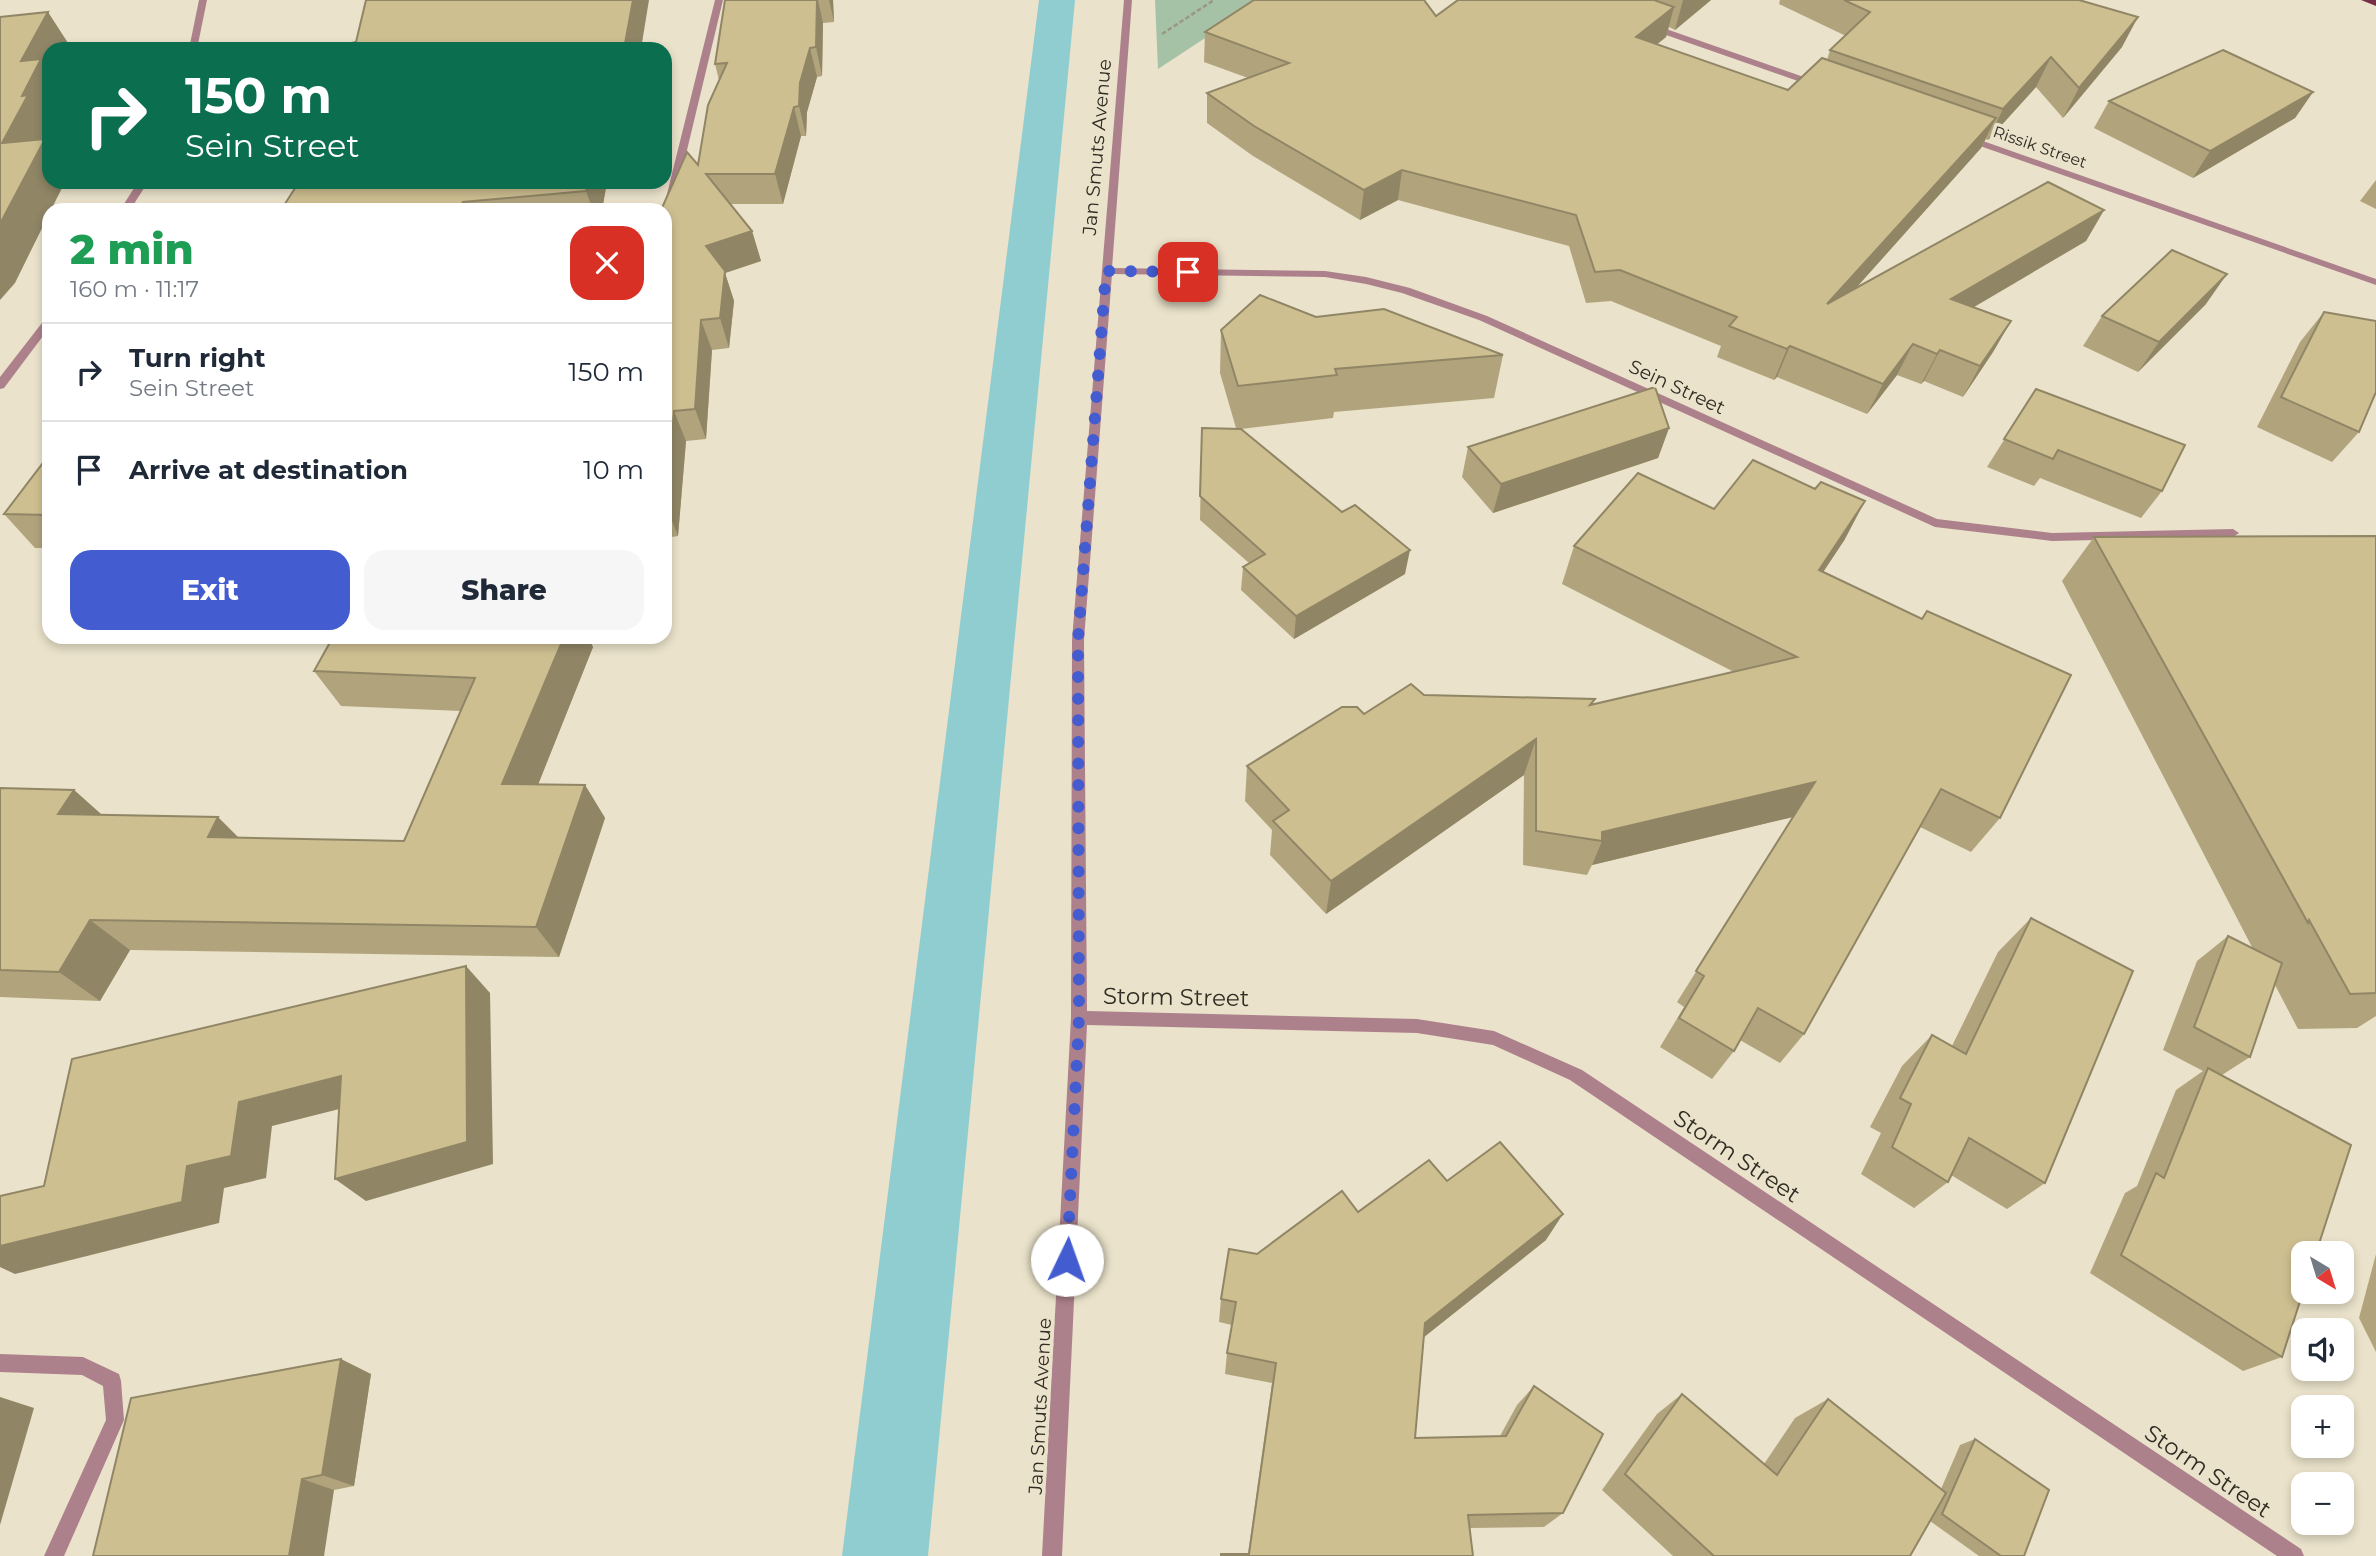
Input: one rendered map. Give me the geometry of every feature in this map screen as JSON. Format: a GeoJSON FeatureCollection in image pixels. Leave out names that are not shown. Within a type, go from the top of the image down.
{"type":"FeatureCollection","features":[{"type":"Feature","properties":{"kind":"main road"},"geometry":{"type":"LineString","coordinates":[[2366,0],[2376,3]]}},
{"type":"Feature","properties":{"kind":"street"},"geometry":{"type":"LineString","coordinates":[[194,42],[202,0]]}},
{"type":"Feature","properties":{"kind":"street"},"geometry":{"type":"LineString","coordinates":[[669,203],[719,0]]}},
{"type":"Feature","properties":{"kind":"street","name":"Jan Smuts Avenue"},"geometry":{"type":"LineString","coordinates":[[1052,1556],[1079,1018],[1078,640],[1128,0]]}},
{"type":"Feature","properties":{"kind":"street"},"geometry":{"type":"LineString","coordinates":[[1640,23],[1822,87]]}},
{"type":"Feature","properties":{"kind":"street","name":"Rissik Street"},"geometry":{"type":"LineString","coordinates":[[1952,133],[2376,282]]}},
{"type":"Feature","properties":{"kind":"street","name":"Sein Street"},"geometry":{"type":"LineString","coordinates":[[1106,271],[1325,274],[1359,277],[1423,293],[1483,317],[1935,523],[2052,537],[2233,533]]}},
{"type":"Feature","properties":{"kind":"street"},"geometry":{"type":"LineString","coordinates":[[0,385],[42,330]]}},
{"type":"Feature","properties":{"kind":"street","name":"Storm Street"},"geometry":{"type":"LineString","coordinates":[[1079,1018],[1417,1026],[1494,1038],[1576,1075],[2294,1556]]}},
{"type":"Feature","properties":{"kind":"street"},"geometry":{"type":"LineString","coordinates":[[0,1363],[83,1366],[112,1381],[115,1420],[54,1556]]}},
{"type":"Feature","properties":{"kind":"path"},"geometry":{"type":"LineString","coordinates":[[1123,59],[1214,0]]}},
{"type":"Feature","properties":{"kind":"green space"},"geometry":{"type":"Polygon","coordinates":[[[1155,0],[1263,0],[1158,69],[1155,0]]]}},
{"type":"Feature","properties":{"kind":"building"},"geometry":{"type":"Polygon","coordinates":[[[366,0],[633,0],[625,42],[356,42],[366,0]]]}},
{"type":"Feature","properties":{"kind":"building"},"geometry":{"type":"Polygon","coordinates":[[[725,0],[817,0],[816,47],[810,48],[800,83],[799,106],[794,107],[775,174],[706,174],[752,231],[706,246],[725,271],[720,318],[701,320],[695,409],[674,411],[672,435],[672,203],[664,203],[687,152],[698,165],[708,105],[727,63],[715,64],[725,0]]]}},
{"type":"Feature","properties":{"kind":"building"},"geometry":{"type":"Polygon","coordinates":[[[1254,0],[1424,0],[1436,16],[1458,0],[1654,0],[1674,7],[1636,37],[1788,90],[1822,58],[1996,118],[1827,304],[2048,182],[2104,210],[1951,299],[2011,321],[1980,366],[1940,350],[1937,354],[1913,344],[1883,384],[1790,346],[1787,349],[1729,326],[1737,317],[1620,270],[1595,272],[1576,215],[1402,170],[1364,190],[1254,126],[1207,93],[1289,63],[1205,32],[1254,0]]]}},
{"type":"Feature","properties":{"kind":"building"},"geometry":{"type":"Polygon","coordinates":[[[1844,0],[2079,0],[2138,17],[2079,88],[2051,57],[2003,109],[1830,50],[1870,12],[1844,0]]]}},
{"type":"Feature","properties":{"kind":"building"},"geometry":{"type":"Polygon","coordinates":[[[48,12],[21,61],[41,59],[22,96],[28,95],[2,143],[42,139],[42,145],[0,224],[0,17],[48,12]]]}},
{"type":"Feature","properties":{"kind":"building"},"geometry":{"type":"Polygon","coordinates":[[[2223,50],[2313,92],[2210,151],[2109,101],[2223,50]]]}},
{"type":"Feature","properties":{"kind":"building"},"geometry":{"type":"Polygon","coordinates":[[[294,189],[586,189],[462,203],[286,203],[294,189]]]}},
{"type":"Feature","properties":{"kind":"building"},"geometry":{"type":"Polygon","coordinates":[[[2172,250],[2227,274],[2159,342],[2102,316],[2172,250]]]}},
{"type":"Feature","properties":{"kind":"building"},"geometry":{"type":"Polygon","coordinates":[[[1260,295],[1316,317],[1384,309],[1503,355],[1335,369],[1337,375],[1238,386],[1221,330],[1260,295]]]}},
{"type":"Feature","properties":{"kind":"building"},"geometry":{"type":"Polygon","coordinates":[[[2324,312],[2376,321],[2376,392],[2359,432],[2281,397],[2324,312]]]}},
{"type":"Feature","properties":{"kind":"building"},"geometry":{"type":"Polygon","coordinates":[[[1655,387],[1669,428],[1501,484],[1468,447],[1655,387]]]}},
{"type":"Feature","properties":{"kind":"building"},"geometry":{"type":"Polygon","coordinates":[[[2036,389],[2185,445],[2162,491],[2058,450],[2053,459],[2004,439],[2036,389]]]}},
{"type":"Feature","properties":{"kind":"building"},"geometry":{"type":"Polygon","coordinates":[[[1202,428],[1241,429],[1342,512],[1355,505],[1410,550],[1296,616],[1243,567],[1265,554],[1200,496],[1202,428]]]}},
{"type":"Feature","properties":{"kind":"building"},"geometry":{"type":"Polygon","coordinates":[[[1753,460],[1815,489],[1821,482],[1865,501],[1819,570],[1922,619],[1927,611],[2071,675],[2000,818],[1941,789],[1804,1034],[1758,1008],[1734,1051],[1679,1018],[1704,976],[1696,971],[1815,782],[1602,832],[1602,841],[1536,831],[1536,739],[1331,881],[1273,821],[1289,810],[1247,766],[1342,707],[1357,707],[1364,714],[1411,684],[1424,695],[1595,699],[1590,705],[1797,657],[1574,546],[1638,473],[1714,509],[1753,460]]]}},
{"type":"Feature","properties":{"kind":"building"},"geometry":{"type":"Polygon","coordinates":[[[42,464],[42,515],[4,514],[42,464]]]}},
{"type":"Feature","properties":{"kind":"building"},"geometry":{"type":"Polygon","coordinates":[[[2376,536],[2376,993],[2350,994],[2094,537],[2376,536]]]}},
{"type":"Feature","properties":{"kind":"building"},"geometry":{"type":"Polygon","coordinates":[[[329,644],[561,644],[502,784],[585,785],[536,927],[90,920],[59,972],[0,970],[0,788],[74,790],[58,814],[218,817],[208,837],[404,841],[475,678],[314,671],[329,644]]]}},
{"type":"Feature","properties":{"kind":"building"},"geometry":{"type":"Polygon","coordinates":[[[2031,918],[2133,971],[2045,1183],[1969,1138],[1948,1182],[1892,1147],[1911,1104],[1900,1098],[1932,1035],[1966,1054],[2031,918]]]}},
{"type":"Feature","properties":{"kind":"building"},"geometry":{"type":"Polygon","coordinates":[[[2228,936],[2282,963],[2250,1057],[2194,1027],[2228,936]]]}},
{"type":"Feature","properties":{"kind":"building"},"geometry":{"type":"Polygon","coordinates":[[[466,966],[467,1142],[335,1179],[341,1076],[239,1102],[231,1156],[187,1166],[182,1202],[0,1246],[0,1196],[44,1186],[72,1059],[466,966]]]}},
{"type":"Feature","properties":{"kind":"building"},"geometry":{"type":"Polygon","coordinates":[[[2208,1068],[2351,1145],[2320,1241],[2291,1241],[2291,1304],[2299,1304],[2295,1318],[2291,1318],[2291,1329],[2282,1357],[2121,1255],[2156,1173],[2164,1178],[2208,1068]]]}},
{"type":"Feature","properties":{"kind":"building"},"geometry":{"type":"Polygon","coordinates":[[[1500,1142],[1563,1214],[1425,1323],[1415,1438],[1506,1436],[1534,1386],[1603,1434],[1563,1513],[1468,1515],[1473,1556],[1221,1556],[1249,1554],[1276,1363],[1227,1353],[1236,1302],[1221,1299],[1229,1249],[1257,1254],[1342,1191],[1358,1212],[1429,1160],[1447,1181],[1500,1142]]]}},
{"type":"Feature","properties":{"kind":"building"},"geometry":{"type":"Polygon","coordinates":[[[341,1359],[322,1475],[302,1479],[289,1556],[93,1556],[131,1398],[341,1359]]]}},
{"type":"Feature","properties":{"kind":"building"},"geometry":{"type":"Polygon","coordinates":[[[1682,1394],[1777,1475],[1828,1399],[1946,1493],[1910,1556],[1714,1556],[1625,1474],[1682,1394]]]}},
{"type":"Feature","properties":{"kind":"building"},"geometry":{"type":"Polygon","coordinates":[[[1975,1439],[2049,1490],[2024,1556],[2001,1556],[1942,1514],[1975,1439]]]}},
{"type":"Feature","properties":{"kind":"waterway"},"geometry":{"type":"LineString","coordinates":[[885,1556],[1057,0]]}},
{"type":"Feature","properties":{"kind":"route"},"geometry":{"type":"LineString","coordinates":[[1067,1260],[1079,1018],[1078,640],[1106,271],[1188,272]]}}]}
